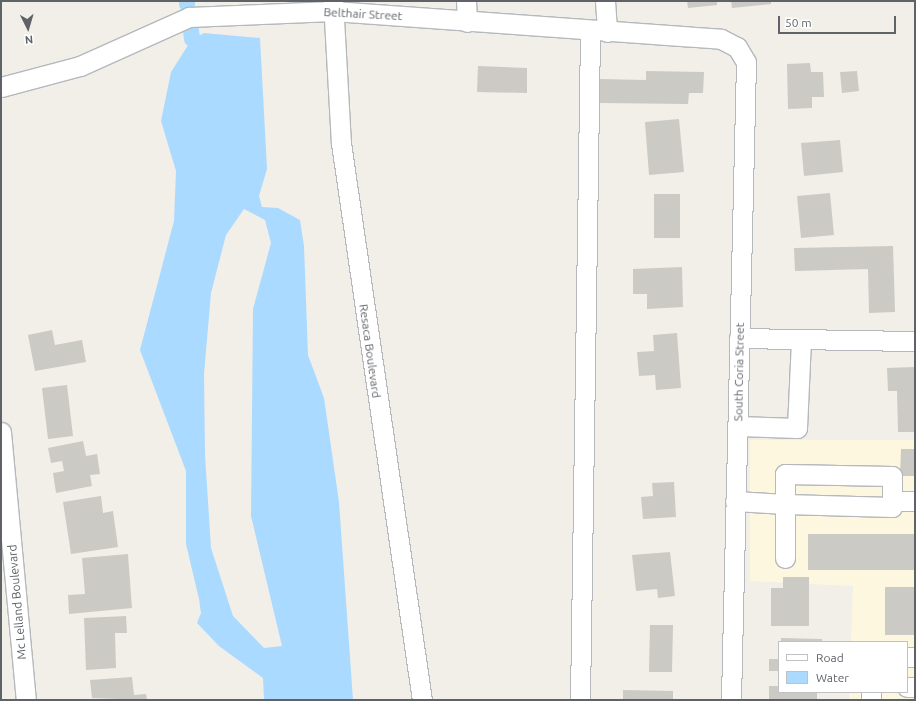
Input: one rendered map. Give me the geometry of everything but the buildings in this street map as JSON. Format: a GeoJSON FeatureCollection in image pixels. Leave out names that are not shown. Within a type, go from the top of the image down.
{"type":"FeatureCollection","features":[{"type":"Feature","properties":{"kind":"street"},"geometry":{"type":"LineString","coordinates":[[466,1],[467,22]]}},
{"type":"Feature","properties":{"kind":"street"},"geometry":{"type":"LineString","coordinates":[[580,700],[599,31],[605,1]]}},
{"type":"Feature","properties":{"kind":"street","name":"Belthair Street"},"geometry":{"type":"LineString","coordinates":[[1,87],[80,66],[189,17],[333,6],[467,22],[721,39],[737,47]]}},
{"type":"Feature","properties":{"kind":"street","name":"Resaca Boulevard"},"geometry":{"type":"LineString","coordinates":[[333,6],[341,143],[422,700]]}},
{"type":"Feature","properties":{"kind":"street","name":"South Coria Street"},"geometry":{"type":"LineString","coordinates":[[731,700],[746,62],[737,47]]}},
{"type":"Feature","properties":{"kind":"street"},"geometry":{"type":"LineString","coordinates":[[739,338],[915,341]]}},
{"type":"Feature","properties":{"kind":"street"},"geometry":{"type":"LineString","coordinates":[[737,426],[797,428],[801,339]]}},
{"type":"Feature","properties":{"kind":"street","name":"Mc Lelland Boulevard"},"geometry":{"type":"LineString","coordinates":[[2,440],[26,700]]}},
{"type":"Feature","properties":{"kind":"street"},"geometry":{"type":"LineString","coordinates":[[735,501],[785,504],[892,507],[892,476],[785,474],[785,504],[785,558]]}},
{"type":"Feature","properties":{"kind":"street"},"geometry":{"type":"LineString","coordinates":[[892,501],[915,501]]}},
{"type":"Feature","properties":{"kind":"shaded area"},"geometry":{"type":"Polygon","coordinates":[[[750,440],[915,440],[915,700],[849,700],[849,693],[908,693],[908,641],[851,641],[853,586],[750,581],[750,440]]]}},
{"type":"Feature","properties":{"kind":"water"},"geometry":{"type":"Polygon","coordinates":[[[204,33],[260,38],[267,169],[259,196],[262,207],[278,208],[300,220],[304,246],[308,355],[324,398],[339,502],[353,700],[264,700],[263,678],[219,646],[197,623],[201,613],[186,544],[186,471],[140,350],[174,221],[176,171],[161,121],[171,72],[192,39],[204,33]],[[244,209],[226,235],[211,293],[204,374],[205,455],[211,548],[233,616],[264,648],[282,646],[251,516],[253,309],[271,243],[265,220],[244,209]]]}},
{"type":"Feature","properties":{"kind":"waterway"},"geometry":{"type":"LineString","coordinates":[[191,30],[192,39]]}}]}
